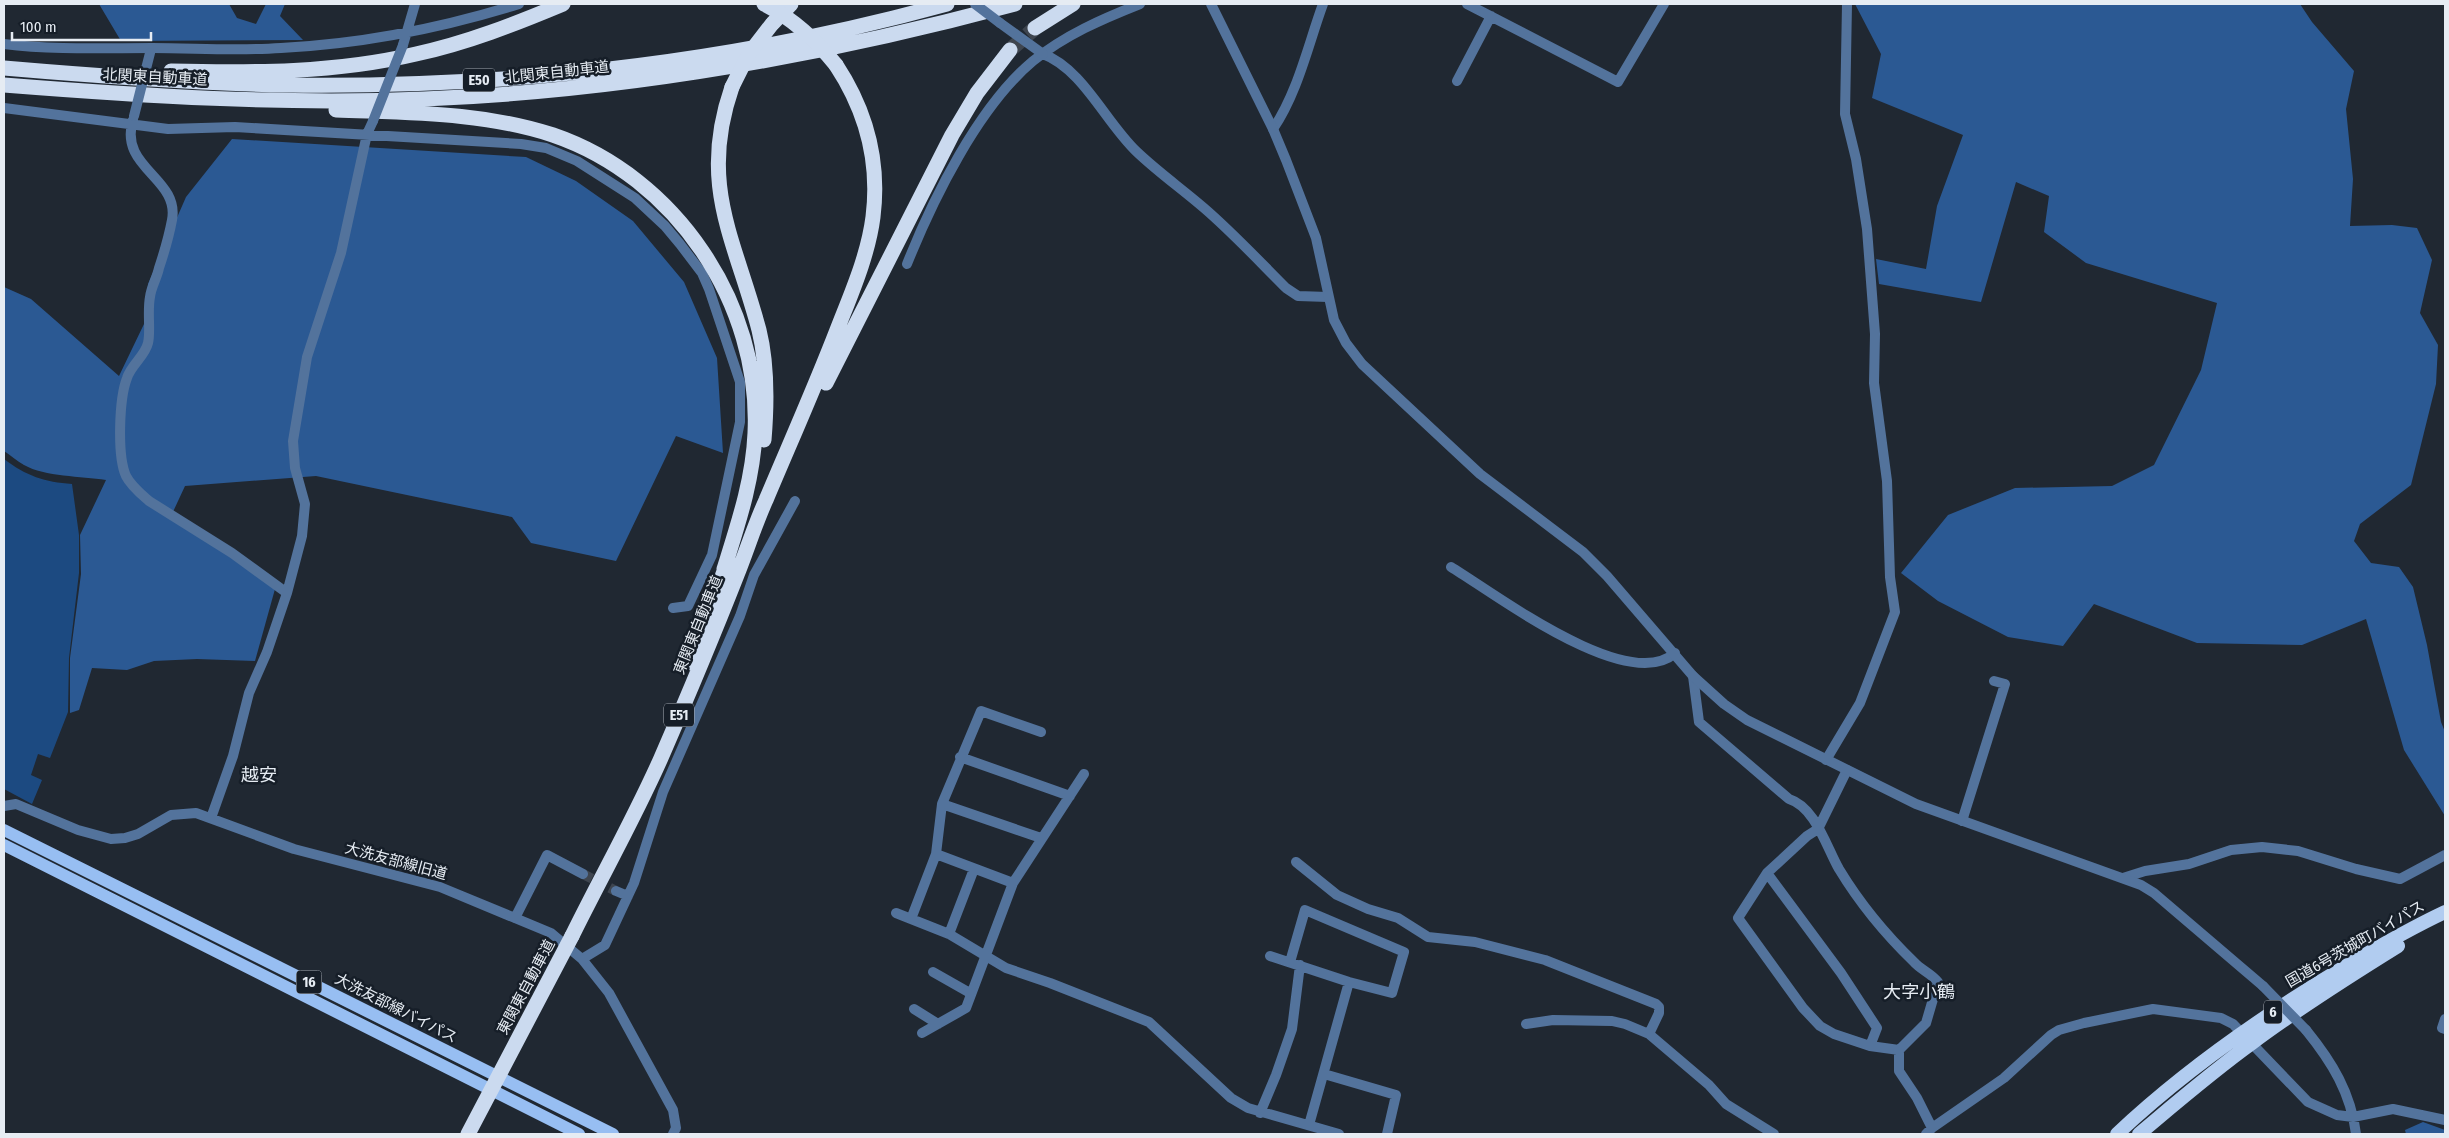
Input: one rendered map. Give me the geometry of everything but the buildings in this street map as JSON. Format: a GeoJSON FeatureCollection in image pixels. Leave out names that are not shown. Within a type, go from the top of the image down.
{"type":"FeatureCollection","features":[{"type":"Feature","properties":{"kind":"highway"},"geometry":{"type":"LineString","coordinates":[[4,68],[244,72],[337,67],[384,61],[446,47],[504,28],[562,4]]}},
{"type":"Feature","properties":{"kind":"highway"},"geometry":{"type":"LineString","coordinates":[[731,571],[761,511],[846,306],[864,256],[873,218],[875,174],[869,132],[852,91],[836,65],[816,43],[795,24],[764,4]]}},
{"type":"Feature","properties":{"kind":"highway"},"geometry":{"type":"LineString","coordinates":[[731,571],[753,494],[762,450],[766,409],[766,376],[759,331],[728,234],[719,187],[718,150],[720,128],[732,87],[748,55],[772,24],[791,4]]}},
{"type":"Feature","properties":{"kind":"highway","name":"北関東自動車道"},"geometry":{"type":"LineString","coordinates":[[4,68],[184,82],[285,85],[420,83],[500,78],[645,64],[717,54],[858,26],[947,4]]}},
{"type":"Feature","properties":{"kind":"highway","name":"北関東自動車道"},"geometry":{"type":"LineString","coordinates":[[4,84],[182,97],[335,101],[422,99],[593,86],[784,58],[932,26],[1015,4]]}},
{"type":"Feature","properties":{"kind":"highway"},"geometry":{"type":"LineString","coordinates":[[1035,28],[1073,4]]}},
{"type":"Feature","properties":{"kind":"highway"},"geometry":{"type":"LineString","coordinates":[[731,571],[914,208],[977,93],[1010,50]]}},
{"type":"Feature","properties":{"kind":"highway"},"geometry":{"type":"LineString","coordinates":[[182,97],[336,110],[450,115],[502,122],[554,136],[585,149],[610,163],[648,191],[684,226],[705,255],[735,312],[749,360],[755,410],[752,464],[741,512],[731,571]]}},
{"type":"Feature","properties":{"kind":"highway","name":"東関東自動車道"},"geometry":{"type":"LineString","coordinates":[[468,1134],[572,936],[612,854],[731,571]]}},
{"type":"Feature","properties":{"kind":"highway","name":"国道6号茨城町バイパス"},"geometry":{"type":"LineString","coordinates":[[2139,1134],[2299,994],[2419,924],[2445,912]]}},
{"type":"Feature","properties":{"kind":"highway","name":"国道6号茨城町バイパス"},"geometry":{"type":"LineString","coordinates":[[2117,1134],[2202,1061],[2247,1038],[2445,917]]}},
{"type":"Feature","properties":{"kind":"main road","name":"大洗友部線バイパス"},"geometry":{"type":"LineString","coordinates":[[4,830],[614,1134]]}},
{"type":"Feature","properties":{"kind":"main road","name":"大洗友部線バイパス"},"geometry":{"type":"LineString","coordinates":[[4,845],[579,1134]]}},
{"type":"Feature","properties":{"kind":"street"},"geometry":{"type":"LineString","coordinates":[[211,818],[233,756],[249,693],[267,652],[287,593],[305,521],[306,504],[296,468],[293,441],[307,357],[341,253],[367,134],[403,44],[415,4]]}},
{"type":"Feature","properties":{"kind":"street"},"geometry":{"type":"LineString","coordinates":[[4,44],[151,50],[279,48],[325,44],[407,32],[519,4]]}},
{"type":"Feature","properties":{"kind":"street"},"geometry":{"type":"LineString","coordinates":[[975,4],[1043,54],[1051,57],[1085,87],[1114,127],[1137,152],[1205,208],[1286,288],[1298,296],[1328,297]]}},
{"type":"Feature","properties":{"kind":"street"},"geometry":{"type":"LineString","coordinates":[[906,264],[935,199],[963,150],[1002,94],[1032,62],[1076,32],[1140,4]]}},
{"type":"Feature","properties":{"kind":"street"},"geometry":{"type":"LineString","coordinates":[[1211,4],[1274,129],[1316,238],[1328,297],[1339,331],[1362,364],[1480,474],[1583,552],[1607,576],[1694,676],[1724,704],[1747,720],[1916,804],[2123,878],[2154,893],[2263,986],[2306,1030],[2340,1078],[2353,1117],[2356,1134]]}},
{"type":"Feature","properties":{"kind":"street"},"geometry":{"type":"LineString","coordinates":[[1274,129],[1283,114],[1293,90],[1322,4]]}},
{"type":"Feature","properties":{"kind":"street"},"geometry":{"type":"LineString","coordinates":[[1467,4],[1618,82],[1664,4]]}},
{"type":"Feature","properties":{"kind":"street"},"geometry":{"type":"LineString","coordinates":[[1826,760],[1860,703],[1895,612],[1890,577],[1886,481],[1874,383],[1875,334],[1868,238],[1856,159],[1845,114],[1847,4]]}},
{"type":"Feature","properties":{"kind":"street"},"geometry":{"type":"LineString","coordinates":[[1457,81],[1491,16]]}},
{"type":"Feature","properties":{"kind":"street"},"geometry":{"type":"LineString","coordinates":[[151,50],[129,130],[134,153],[139,162],[165,190],[172,209],[172,219],[150,295],[147,318],[148,342],[145,351],[129,372],[124,390],[121,460],[126,477],[149,501],[232,553],[287,593]]}},
{"type":"Feature","properties":{"kind":"street"},"geometry":{"type":"LineString","coordinates":[[4,108],[132,120],[168,129],[235,127],[489,140],[521,144],[559,153],[596,172],[635,198],[665,226],[702,273],[740,382],[740,422],[712,555],[688,606],[673,608]]}},
{"type":"Feature","properties":{"kind":"street"},"geometry":{"type":"LineString","coordinates":[[582,959],[604,945],[628,896],[664,792],[740,616],[748,590],[795,501]]}},
{"type":"Feature","properties":{"kind":"street"},"geometry":{"type":"LineString","coordinates":[[1451,567],[1542,625],[1604,657],[1651,662],[1667,660],[1675,653]]}},
{"type":"Feature","properties":{"kind":"street"},"geometry":{"type":"LineString","coordinates":[[1694,676],[1699,722],[1789,799],[1799,802],[1818,829],[1840,870],[1866,907],[1916,964],[1932,975],[1938,982],[1926,1023],[1899,1050],[1899,1072],[1917,1098],[1929,1131],[2004,1078],[2051,1035],[2084,1023],[2153,1009],[2221,1018],[2233,1024],[2308,1102],[2337,1115],[2353,1117],[2393,1109],[2445,1120]]}},
{"type":"Feature","properties":{"kind":"street"},"geometry":{"type":"LineString","coordinates":[[1962,821],[2005,684],[1994,681]]}},
{"type":"Feature","properties":{"kind":"street"},"geometry":{"type":"LineString","coordinates":[[911,919],[936,854],[942,804],[960,757],[981,711],[1041,732]]}},
{"type":"Feature","properties":{"kind":"street"},"geometry":{"type":"LineString","coordinates":[[960,757],[1070,796]]}},
{"type":"Feature","properties":{"kind":"street"},"geometry":{"type":"LineString","coordinates":[[1847,770],[1818,829],[1807,836],[1767,873],[1738,918],[1803,1008],[1820,1026],[1834,1034],[1870,1046],[1899,1050]]}},
{"type":"Feature","properties":{"kind":"street"},"geometry":{"type":"LineString","coordinates":[[922,1033],[966,1008],[970,993],[1013,883],[1040,838],[1084,774]]}},
{"type":"Feature","properties":{"kind":"street","name":"大洗友部線旧道"},"geometry":{"type":"LineString","coordinates":[[4,806],[16,804],[78,830],[110,839],[125,838],[138,834],[172,815],[196,813],[294,849],[440,887],[551,933],[582,959],[609,993],[634,1035],[673,1110],[676,1128],[673,1134]]}},
{"type":"Feature","properties":{"kind":"street"},"geometry":{"type":"LineString","coordinates":[[942,804],[1040,838]]}},
{"type":"Feature","properties":{"kind":"street"},"geometry":{"type":"LineString","coordinates":[[2123,878],[2145,871],[2189,864],[2231,850],[2255,847],[2280,848],[2400,879],[2445,855]]}},
{"type":"Feature","properties":{"kind":"street"},"geometry":{"type":"LineString","coordinates":[[936,854],[1013,883]]}},
{"type":"Feature","properties":{"kind":"street"},"geometry":{"type":"LineString","coordinates":[[515,918],[547,855],[583,874]]}},
{"type":"Feature","properties":{"kind":"street"},"geometry":{"type":"LineString","coordinates":[[1296,862],[1337,895],[1368,910],[1398,918],[1428,937],[1475,942],[1545,960],[1656,1004],[1659,1007],[1659,1013],[1649,1034]]}},
{"type":"Feature","properties":{"kind":"street"},"geometry":{"type":"LineString","coordinates":[[949,934],[974,869]]}},
{"type":"Feature","properties":{"kind":"street"},"geometry":{"type":"LineString","coordinates":[[1767,873],[1841,973],[1877,1028],[1870,1046]]}},
{"type":"Feature","properties":{"kind":"street"},"geometry":{"type":"LineString","coordinates":[[616,891],[628,896]]}},
{"type":"Feature","properties":{"kind":"street"},"geometry":{"type":"LineString","coordinates":[[1260,1113],[1292,1029],[1295,964],[1305,910],[1404,952],[1392,993],[1349,982],[1295,964],[1270,956]]}},
{"type":"Feature","properties":{"kind":"street"},"geometry":{"type":"LineString","coordinates":[[896,913],[949,934],[1006,968],[1050,982],[1149,1022],[1231,1098],[1260,1113],[1339,1134]]}},
{"type":"Feature","properties":{"kind":"street"},"geometry":{"type":"LineString","coordinates":[[933,972],[970,993]]}},
{"type":"Feature","properties":{"kind":"street"},"geometry":{"type":"LineString","coordinates":[[1308,1125],[1349,982]]}},
{"type":"Feature","properties":{"kind":"street"},"geometry":{"type":"LineString","coordinates":[[914,1009],[938,1024]]}},
{"type":"Feature","properties":{"kind":"street"},"geometry":{"type":"LineString","coordinates":[[2445,1019],[2442,1028],[2445,1029]]}},
{"type":"Feature","properties":{"kind":"street"},"geometry":{"type":"LineString","coordinates":[[1526,1024],[1553,1020],[1612,1021],[1649,1034],[1709,1085],[1726,1104],[1774,1134]]}},
{"type":"Feature","properties":{"kind":"street"},"geometry":{"type":"LineString","coordinates":[[1324,1074],[1396,1095],[1388,1134]]}},
{"type":"Feature","properties":{"kind":"shaded area"},"geometry":{"type":"Polygon","coordinates":[[[99,4],[229,4],[237,18],[256,24],[266,4],[285,4],[280,16],[303,40],[121,41],[99,4]]]}},
{"type":"Feature","properties":{"kind":"shaded area"},"geometry":{"type":"Polygon","coordinates":[[[1855,4],[2300,4],[2312,22],[2354,71],[2346,109],[2353,179],[2350,226],[2392,225],[2417,228],[2432,260],[2420,313],[2438,345],[2436,384],[2411,485],[2360,524],[2354,541],[2371,563],[2399,567],[2413,587],[2427,645],[2441,722],[2445,732],[2445,816],[2404,750],[2366,619],[2302,645],[2197,643],[2094,604],[2063,646],[2008,637],[1938,601],[1901,573],[1948,515],[2015,488],[2112,486],[2154,465],[2201,370],[2217,303],[2086,263],[2044,232],[2049,196],[2016,182],[1981,302],[1879,284],[1876,259],[1926,269],[1937,206],[1963,135],[1872,98],[1881,54],[1855,4]]]}},
{"type":"Feature","properties":{"kind":"shaded area"},"geometry":{"type":"Polygon","coordinates":[[[232,139],[526,157],[576,181],[633,221],[684,282],[717,358],[723,453],[676,436],[616,561],[531,543],[512,517],[316,476],[185,486],[172,514],[275,589],[255,661],[197,659],[154,661],[127,670],[92,668],[79,710],[70,713],[70,658],[81,574],[80,535],[106,480],[42,472],[24,465],[4,451],[4,287],[31,299],[119,376],[144,324],[148,284],[186,197],[232,139]]]}},
{"type":"Feature","properties":{"kind":"shaded area"},"geometry":{"type":"Polygon","coordinates":[[[4,459],[20,470],[36,477],[53,482],[72,484],[79,535],[79,573],[69,658],[68,712],[50,758],[38,754],[31,775],[42,780],[32,804],[4,789],[4,459]]]}},
{"type":"Feature","properties":{"kind":"shaded area"},"geometry":{"type":"Polygon","coordinates":[[[2423,1122],[2445,1130],[2445,1134],[2406,1134],[2405,1130],[2423,1122]]]}},
{"type":"Feature","properties":{"kind":"tunnel"},"geometry":{"type":"LineString","coordinates":[[1010,50],[1035,28]]}},
{"type":"Feature","properties":{"kind":"tunnel"},"geometry":{"type":"LineString","coordinates":[[583,874],[616,891]]}},
{"type":"Feature","properties":{"kind":"district","name":"越安"},"geometry":{"type":"Point","coordinates":[259,775]}},
{"type":"Feature","properties":{"kind":"district","name":"大字小鶴"},"geometry":{"type":"Point","coordinates":[1919,992]}}]}
